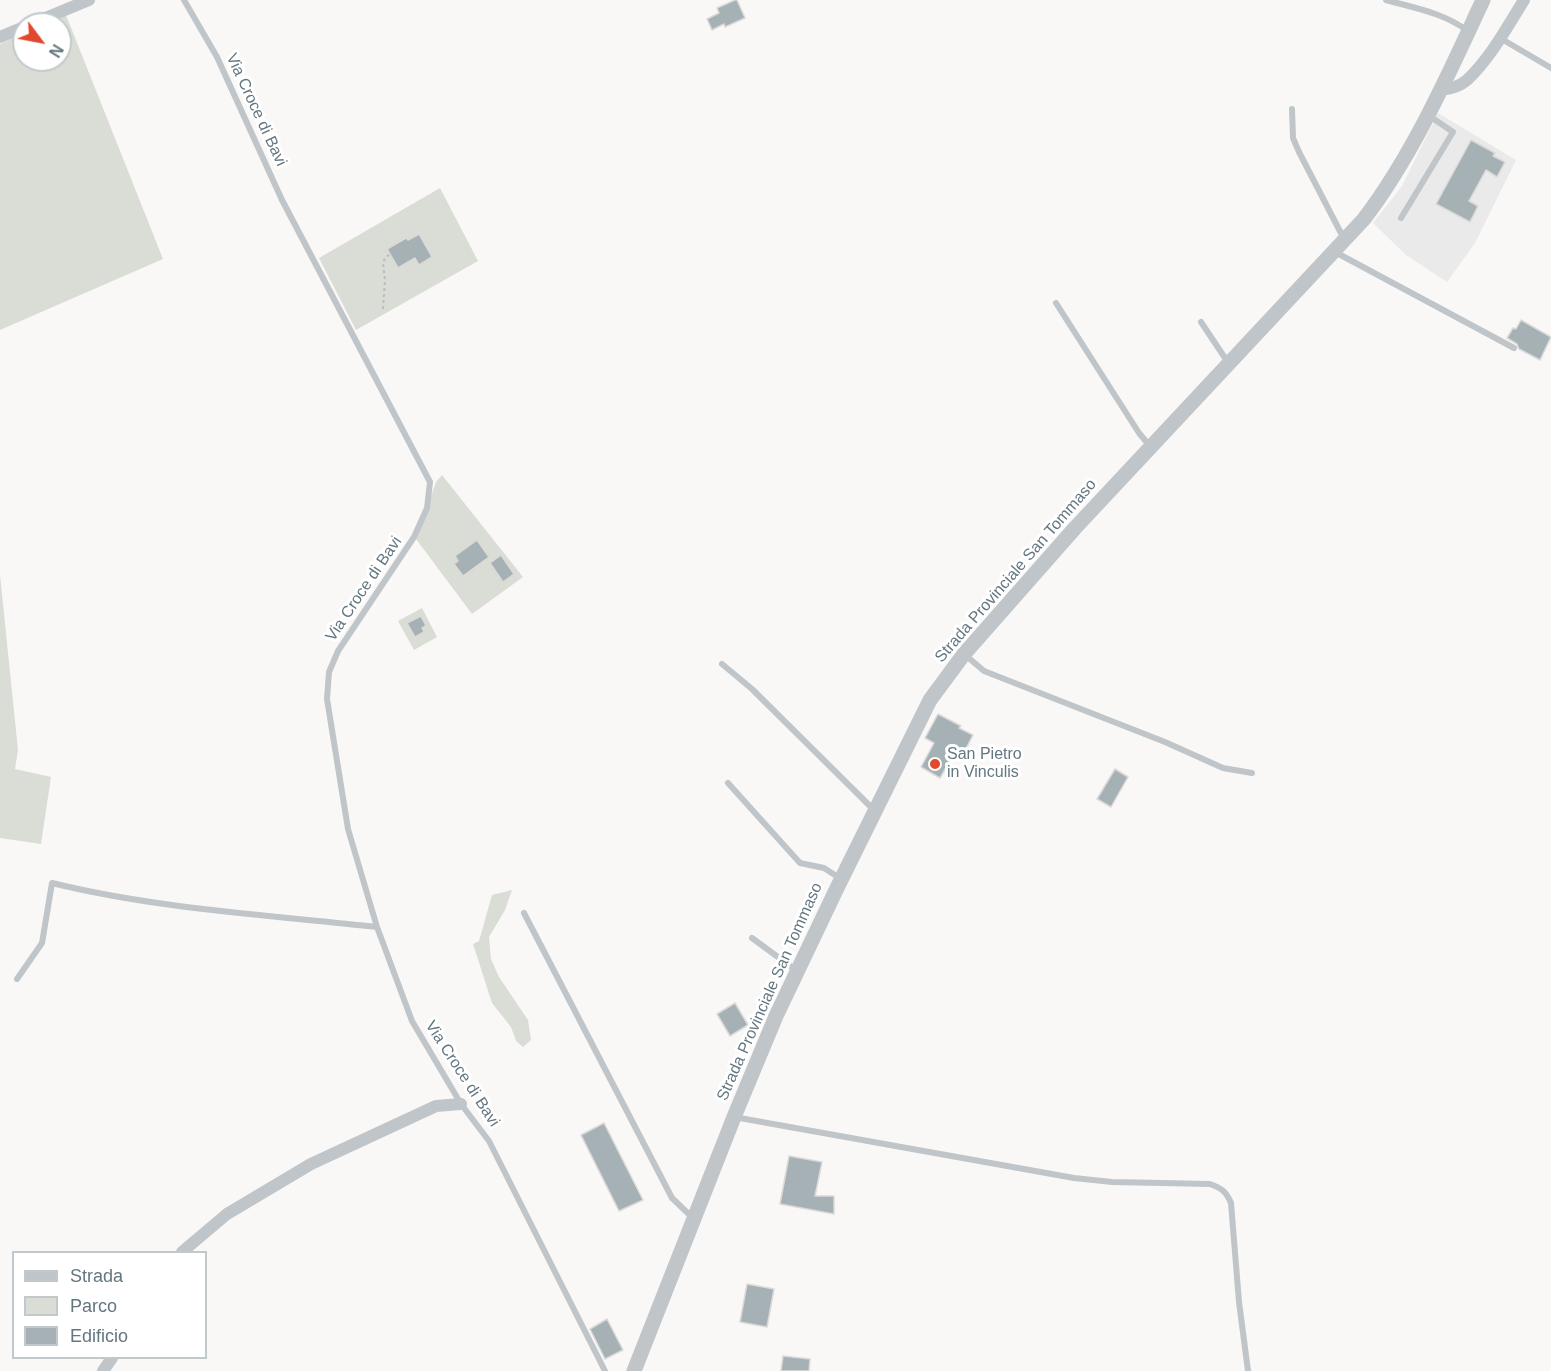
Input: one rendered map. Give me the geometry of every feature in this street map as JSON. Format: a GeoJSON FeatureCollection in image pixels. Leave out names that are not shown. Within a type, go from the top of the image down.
{"type":"FeatureCollection","features":[{"type":"Feature","properties":{"kind":"street"},"geometry":{"type":"LineString","coordinates":[[60,12],[88,0]]}},
{"type":"Feature","properties":{"kind":"street","name":"Strada Provinciale San Tommaso"},"geometry":{"type":"LineString","coordinates":[[634,1371],[734,1117],[797,971],[930,700],[964,654],[1075,528],[1364,219],[1387,188],[1428,115],[1483,0]]}},
{"type":"Feature","properties":{"kind":"street"},"geometry":{"type":"LineString","coordinates":[[1441,90],[1451,89],[1466,81],[1524,0]]}},
{"type":"Feature","properties":{"kind":"street"},"geometry":{"type":"LineString","coordinates":[[183,1251],[227,1215],[311,1164],[436,1106],[461,1104]]}},
{"type":"Feature","properties":{"kind":"lane","name":"Via Croce di Bavi"},"geometry":{"type":"LineString","coordinates":[[184,0],[217,57],[282,200],[430,482],[427,507],[414,537],[338,651],[329,672],[327,699],[348,829],[377,927],[412,1021],[461,1104],[489,1141],[606,1371]]}},
{"type":"Feature","properties":{"kind":"lane"},"geometry":{"type":"LineString","coordinates":[[1386,0],[1440,15],[1455,22],[1468,32]]}},
{"type":"Feature","properties":{"kind":"lane"},"geometry":{"type":"LineString","coordinates":[[1499,38],[1551,68]]}},
{"type":"Feature","properties":{"kind":"lane"},"geometry":{"type":"LineString","coordinates":[[1292,109],[1293,138],[1339,245],[1514,348]]}},
{"type":"Feature","properties":{"kind":"lane"},"geometry":{"type":"LineString","coordinates":[[1401,218],[1453,132],[1428,115]]}},
{"type":"Feature","properties":{"kind":"lane"},"geometry":{"type":"LineString","coordinates":[[1056,303],[1151,447]]}},
{"type":"Feature","properties":{"kind":"lane"},"geometry":{"type":"LineString","coordinates":[[1201,322],[1229,364]]}},
{"type":"Feature","properties":{"kind":"lane"},"geometry":{"type":"LineString","coordinates":[[964,654],[984,671],[1165,742],[1223,768],[1252,773]]}},
{"type":"Feature","properties":{"kind":"lane"},"geometry":{"type":"LineString","coordinates":[[722,664],[752,689],[875,811]]}},
{"type":"Feature","properties":{"kind":"lane"},"geometry":{"type":"LineString","coordinates":[[728,783],[800,863],[824,868],[841,879]]}},
{"type":"Feature","properties":{"kind":"lane"},"geometry":{"type":"LineString","coordinates":[[17,979],[42,943],[52,883],[83,891],[164,905],[377,927]]}},
{"type":"Feature","properties":{"kind":"lane"},"geometry":{"type":"LineString","coordinates":[[524,913],[672,1197],[694,1220]]}},
{"type":"Feature","properties":{"kind":"lane"},"geometry":{"type":"LineString","coordinates":[[752,938],[797,971]]}},
{"type":"Feature","properties":{"kind":"lane"},"geometry":{"type":"LineString","coordinates":[[734,1117],[1074,1178],[1112,1182],[1210,1184],[1220,1188],[1227,1192],[1231,1203],[1239,1302],[1248,1371]]}},
{"type":"Feature","properties":{"kind":"path"},"geometry":{"type":"LineString","coordinates":[[383,309],[385,280],[383,263],[390,254]]}},
{"type":"Feature","properties":{"kind":"shaded area"},"geometry":{"type":"Polygon","coordinates":[[[1438,113],[1516,160],[1475,243],[1447,282],[1406,255],[1373,223],[1402,186],[1438,113]]]}},
{"type":"Feature","properties":{"kind":"green space"},"geometry":{"type":"Polygon","coordinates":[[[72,30],[163,259],[0,330],[0,44],[12,38],[12,72],[72,72],[72,30]]]}},
{"type":"Feature","properties":{"kind":"green space"},"geometry":{"type":"Polygon","coordinates":[[[440,188],[478,261],[356,330],[319,258],[440,188]]]}},
{"type":"Feature","properties":{"kind":"green space"},"geometry":{"type":"Polygon","coordinates":[[[442,475],[523,577],[472,614],[416,539],[436,482],[442,475]]]}},
{"type":"Feature","properties":{"kind":"green space"},"geometry":{"type":"Polygon","coordinates":[[[0,575],[18,750],[15,769],[51,777],[41,844],[0,838],[0,575]]]}},
{"type":"Feature","properties":{"kind":"green space"},"geometry":{"type":"Polygon","coordinates":[[[422,608],[437,637],[414,650],[398,621],[422,608]]]}},
{"type":"Feature","properties":{"kind":"green space"},"geometry":{"type":"Polygon","coordinates":[[[512,890],[505,910],[489,937],[491,959],[499,977],[528,1020],[531,1040],[523,1047],[516,1041],[511,1027],[492,1003],[473,944],[479,941],[492,895],[512,890]]]}},
{"type":"Feature","properties":{"kind":"building"},"geometry":{"type":"Polygon","coordinates":[[[735,0],[745,18],[712,30],[707,19],[719,13],[717,8],[735,0]]]}},
{"type":"Feature","properties":{"kind":"building"},"geometry":{"type":"Polygon","coordinates":[[[1471,140],[1495,153],[1493,156],[1505,162],[1497,177],[1486,170],[1469,201],[1478,206],[1470,222],[1436,204],[1471,140]]]}},
{"type":"Feature","properties":{"kind":"building"},"geometry":{"type":"Polygon","coordinates":[[[419,234],[432,257],[419,265],[415,258],[398,268],[387,249],[406,238],[408,240],[419,234]]]}},
{"type":"Feature","properties":{"kind":"building"},"geometry":{"type":"Polygon","coordinates":[[[1521,320],[1551,337],[1540,360],[1519,349],[1517,344],[1507,338],[1521,320]]]}},
{"type":"Feature","properties":{"kind":"building"},"geometry":{"type":"Polygon","coordinates":[[[477,540],[489,557],[463,576],[454,564],[458,561],[455,556],[477,540]]]}},
{"type":"Feature","properties":{"kind":"building"},"geometry":{"type":"Polygon","coordinates":[[[501,555],[514,574],[503,582],[490,563],[501,555]]]}},
{"type":"Feature","properties":{"kind":"building"},"geometry":{"type":"Polygon","coordinates":[[[421,616],[426,626],[422,628],[424,632],[415,637],[407,623],[421,616]]]}},
{"type":"Feature","properties":{"kind":"building"},"geometry":{"type":"Polygon","coordinates":[[[938,714],[973,735],[961,758],[954,754],[940,778],[921,767],[934,743],[925,738],[938,714]]]}},
{"type":"Feature","properties":{"kind":"building"},"geometry":{"type":"Polygon","coordinates":[[[1115,769],[1128,777],[1111,807],[1097,799],[1115,769]]]}},
{"type":"Feature","properties":{"kind":"building"},"geometry":{"type":"Polygon","coordinates":[[[735,1003],[748,1025],[730,1036],[717,1014],[735,1003]]]}},
{"type":"Feature","properties":{"kind":"building"},"geometry":{"type":"Polygon","coordinates":[[[604,1123],[643,1200],[619,1211],[581,1135],[604,1123]]]}},
{"type":"Feature","properties":{"kind":"building"},"geometry":{"type":"Polygon","coordinates":[[[789,1156],[822,1162],[815,1196],[834,1196],[834,1214],[780,1204],[789,1156]]]}},
{"type":"Feature","properties":{"kind":"building"},"geometry":{"type":"Polygon","coordinates":[[[747,1284],[774,1289],[767,1327],[740,1322],[747,1284]]]}},
{"type":"Feature","properties":{"kind":"building"},"geometry":{"type":"Polygon","coordinates":[[[607,1319],[623,1350],[605,1359],[590,1329],[607,1319]]]}},
{"type":"Feature","properties":{"kind":"building"},"geometry":{"type":"Polygon","coordinates":[[[783,1356],[810,1359],[809,1371],[781,1371],[783,1356]]]}},
{"type":"Feature","properties":{"kind":"place","name":"San Pietro in Vinculis"},"geometry":{"type":"Point","coordinates":[935,764]}}]}
